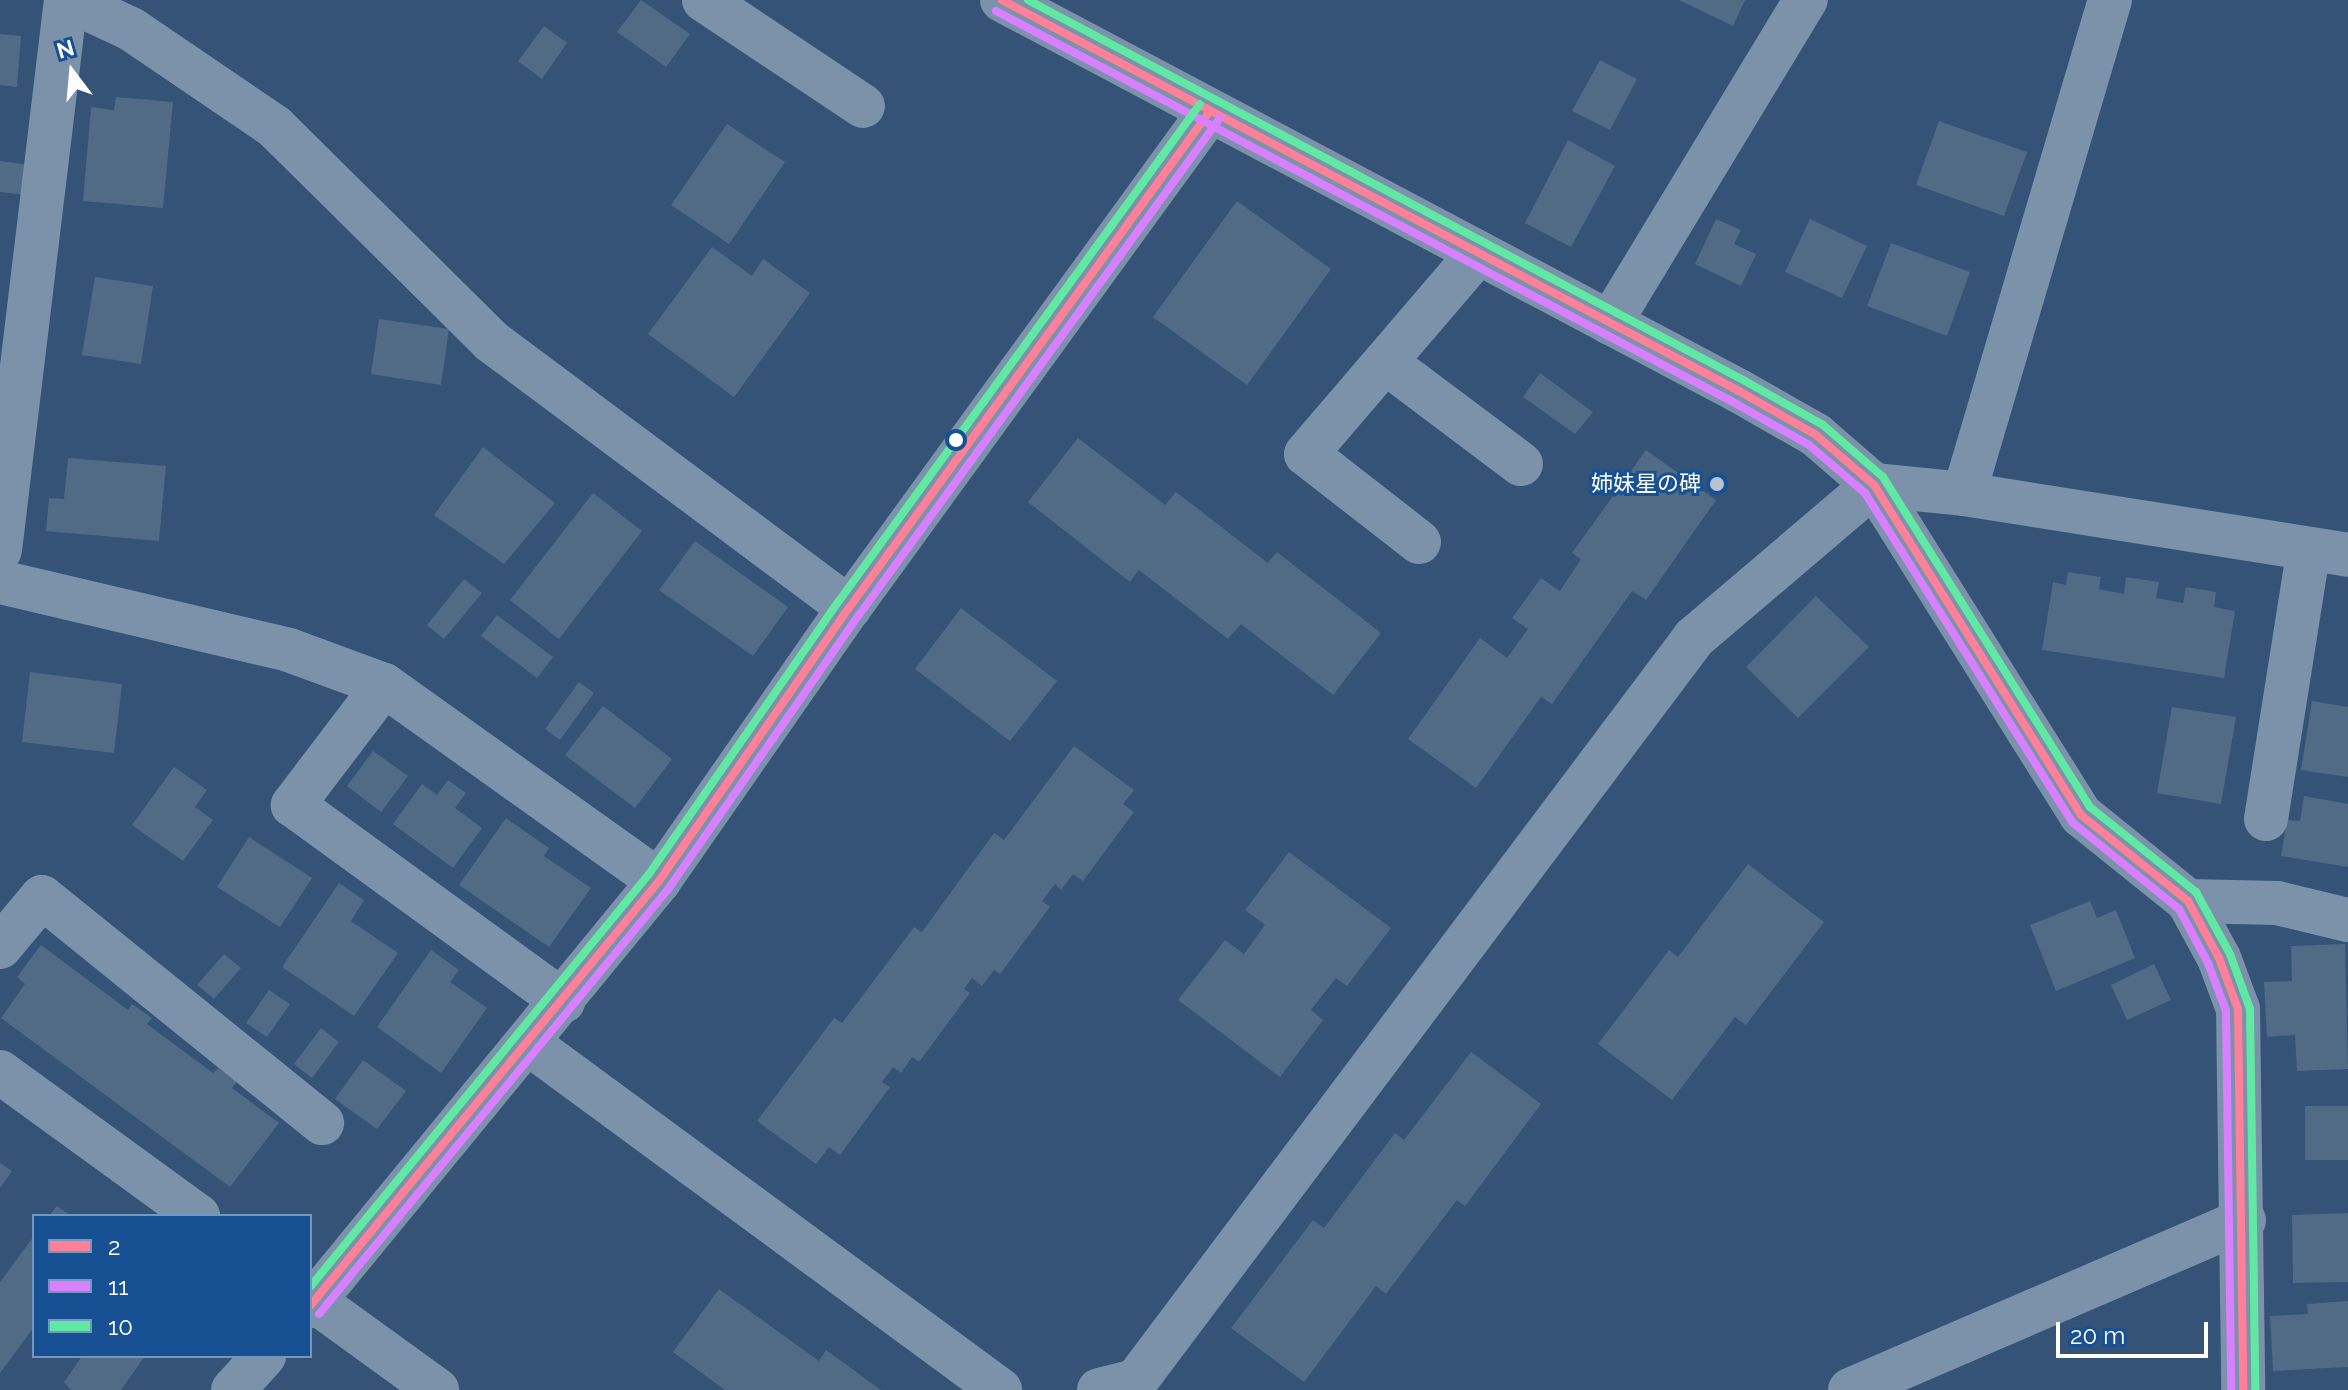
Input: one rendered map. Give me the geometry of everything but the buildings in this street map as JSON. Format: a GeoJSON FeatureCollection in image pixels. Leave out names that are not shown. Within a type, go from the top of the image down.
{"type":"FeatureCollection","features":[{"type":"Feature","properties":{"kind":"street"},"geometry":{"type":"LineString","coordinates":[[0,550],[68,0],[131,29],[275,127],[491,341],[849,608]]}},
{"type":"Feature","properties":{"kind":"street"},"geometry":{"type":"LineString","coordinates":[[704,0],[863,106]]}},
{"type":"Feature","properties":{"kind":"street"},"geometry":{"type":"LineString","coordinates":[[1002,0],[1816,435],[1874,485],[2081,815],[2188,901],[2219,958],[2238,1009],[2244,1220],[2243,1390]]}},
{"type":"Feature","properties":{"kind":"street"},"geometry":{"type":"LineString","coordinates":[[1610,323],[1806,0]]}},
{"type":"Feature","properties":{"kind":"street"},"geometry":{"type":"LineString","coordinates":[[1964,494],[2110,0]]}},
{"type":"Feature","properties":{"kind":"street"},"geometry":{"type":"LineString","coordinates":[[437,1390],[312,1302],[659,881],[849,608],[1210,111]]}},
{"type":"Feature","properties":{"kind":"street"},"geometry":{"type":"LineString","coordinates":[[1419,542],[1306,454],[1478,253]]}},
{"type":"Feature","properties":{"kind":"street"},"geometry":{"type":"LineString","coordinates":[[1385,362],[1521,464]]}},
{"type":"Feature","properties":{"kind":"street"},"geometry":{"type":"LineString","coordinates":[[1099,1390],[1136,1381],[1694,638],[1874,485],[1964,494],[2329,552],[2266,819]]}},
{"type":"Feature","properties":{"kind":"street"},"geometry":{"type":"LineString","coordinates":[[0,582],[289,650],[384,685],[659,881]]}},
{"type":"Feature","properties":{"kind":"street"},"geometry":{"type":"LineString","coordinates":[[384,685],[293,805],[563,1001]]}},
{"type":"Feature","properties":{"kind":"street"},"geometry":{"type":"LineString","coordinates":[[0,947],[42,897],[322,1123]]}},
{"type":"Feature","properties":{"kind":"street"},"geometry":{"type":"LineString","coordinates":[[2188,901],[2277,903],[2348,920]]}},
{"type":"Feature","properties":{"kind":"street"},"geometry":{"type":"LineString","coordinates":[[528,1043],[1000,1390]]}},
{"type":"Feature","properties":{"kind":"street"},"geometry":{"type":"LineString","coordinates":[[0,1072],[195,1214]]}},
{"type":"Feature","properties":{"kind":"street"},"geometry":{"type":"LineString","coordinates":[[1850,1390],[2244,1220]]}},
{"type":"Feature","properties":{"kind":"street"},"geometry":{"type":"LineString","coordinates":[[233,1390],[262,1358]]}},
{"type":"Feature","properties":{"kind":"transit line","name":"2"},"geometry":{"type":"LineString","coordinates":[[1002,0],[1739,391],[1816,435],[1874,485],[2081,815],[2188,901],[2219,958],[2238,1009],[2243,1390]]}},
{"type":"Feature","properties":{"kind":"transit line","name":"10"},"geometry":{"type":"LineString","coordinates":[[1028,0],[1745,381],[1823,425],[1883,477],[2090,807],[2196,892],[2230,954],[2250,1009],[2255,1390]]}},
{"type":"Feature","properties":{"kind":"transit line","name":"11"},"geometry":{"type":"LineString","coordinates":[[996,11],[1733,402],[1809,445],[1865,493],[2072,822],[2179,909],[2208,963],[2226,1011],[2231,1390]]}},
{"type":"Feature","properties":{"kind":"transit line","name":"10"},"geometry":{"type":"LineString","coordinates":[[312,1285],[649,874],[839,601],[1200,104]]}},
{"type":"Feature","properties":{"kind":"transit line","name":"2"},"geometry":{"type":"LineString","coordinates":[[312,1304],[659,881],[849,608],[1210,111]]}},
{"type":"Feature","properties":{"kind":"transit line","name":"11"},"geometry":{"type":"LineString","coordinates":[[319,1314],[669,888],[859,615],[1220,118]]}},
{"type":"Feature","properties":{"kind":"place","name":"姉妹星の碑"},"geometry":{"type":"Point","coordinates":[1717,484]}}]}
